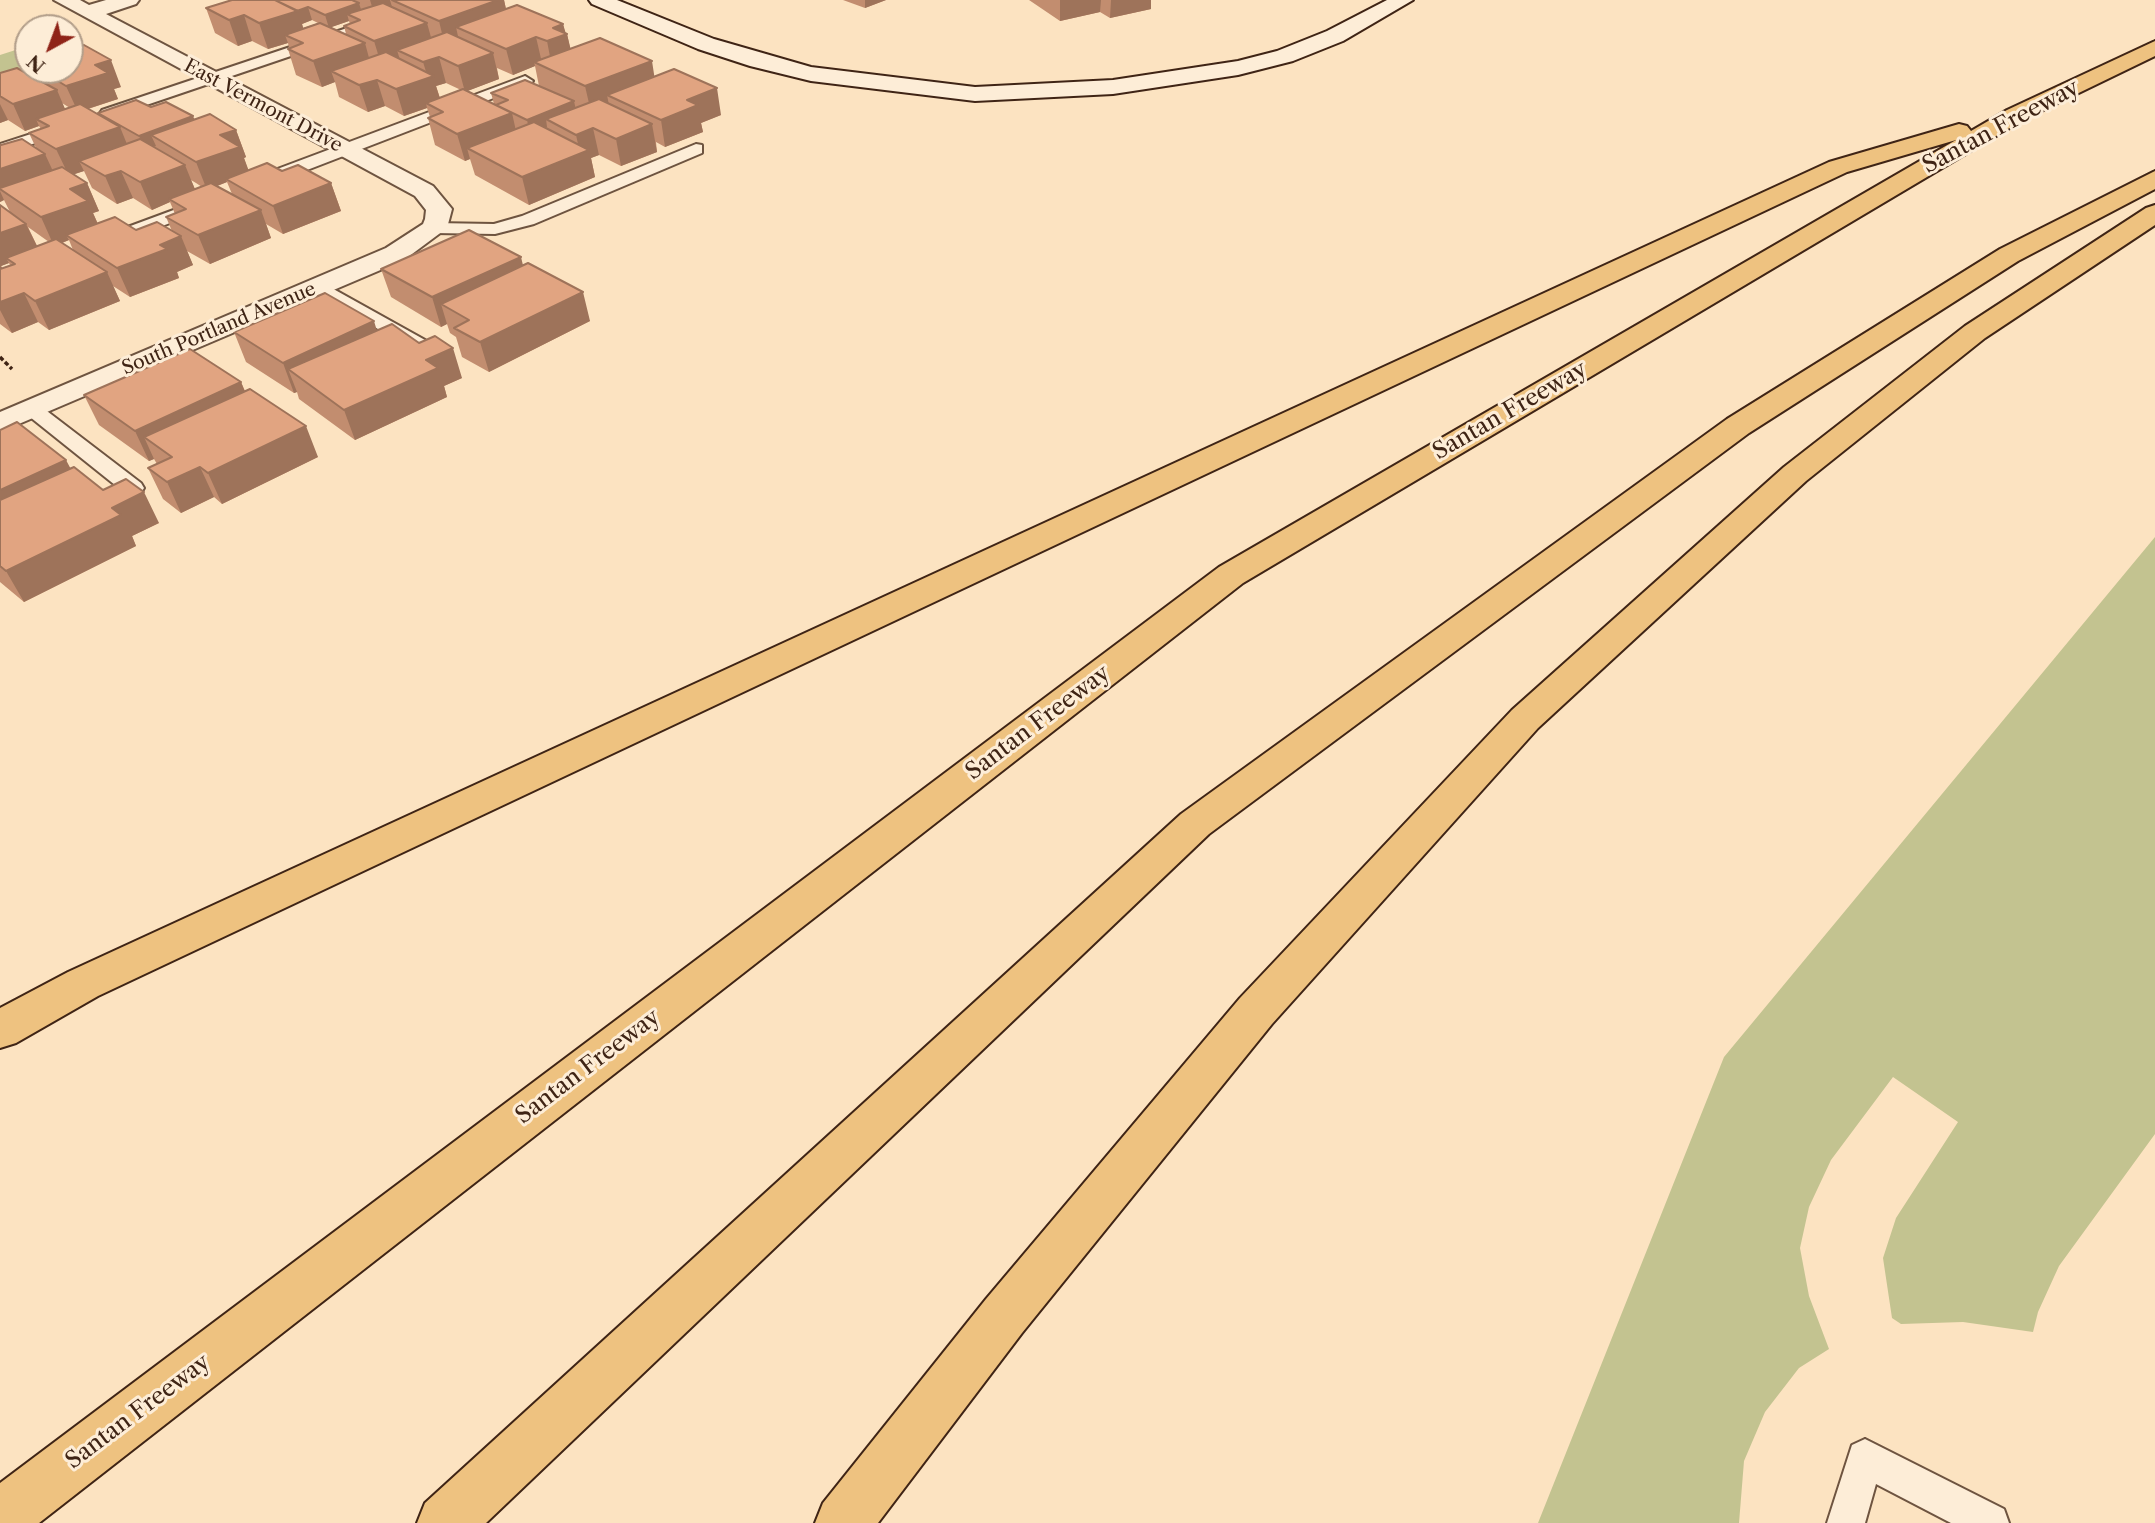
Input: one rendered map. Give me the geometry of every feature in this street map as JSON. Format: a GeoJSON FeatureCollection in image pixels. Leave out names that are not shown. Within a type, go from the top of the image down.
{"type":"FeatureCollection","features":[{"type":"Feature","properties":{"kind":"highway","name":"Santan Freeway"},"geometry":{"type":"LineString","coordinates":[[0,1518],[1231,575],[2015,115],[2155,48]]}},
{"type":"Feature","properties":{"kind":"highway"},"geometry":{"type":"LineString","coordinates":[[0,1030],[83,984],[1838,167],[2015,115]]}},
{"type":"Feature","properties":{"kind":"highway"},"geometry":{"type":"LineString","coordinates":[[446,1523],[1195,824],[1738,426],[2009,255],[2155,179]]}},
{"type":"Feature","properties":{"kind":"highway"},"geometry":{"type":"LineString","coordinates":[[843,1523],[1012,1306],[1256,1011],[1525,719],[1795,474],[1975,332],[2155,214]]}},
{"type":"Feature","properties":{"kind":"street","name":"East Vermont Drive"},"geometry":{"type":"LineString","coordinates":[[64,0],[424,191],[439,209],[434,228]]}},
{"type":"Feature","properties":{"kind":"street"},"geometry":{"type":"LineString","coordinates":[[88,12],[129,0]]}},
{"type":"Feature","properties":{"kind":"street"},"geometry":{"type":"LineString","coordinates":[[599,0],[706,44],[758,61],[849,80],[975,94],[1113,87],[1238,68],[1285,56],[1335,36],[1403,0]]}},
{"type":"Feature","properties":{"kind":"street","name":"South Portland Avenue"},"geometry":{"type":"LineString","coordinates":[[0,423],[396,254],[434,228]]}},
{"type":"Feature","properties":{"kind":"lane"},"geometry":{"type":"LineString","coordinates":[[0,150],[395,16]]}},
{"type":"Feature","properties":{"kind":"lane"},"geometry":{"type":"LineString","coordinates":[[248,187],[526,80]]}},
{"type":"Feature","properties":{"kind":"lane"},"geometry":{"type":"LineString","coordinates":[[434,228],[495,229],[528,220],[696,149]]}},
{"type":"Feature","properties":{"kind":"lane"},"geometry":{"type":"LineString","coordinates":[[81,251],[209,202]]}},
{"type":"Feature","properties":{"kind":"lane"},"geometry":{"type":"LineString","coordinates":[[319,287],[432,352]]}},
{"type":"Feature","properties":{"kind":"lane"},"geometry":{"type":"LineString","coordinates":[[32,409],[133,488]]}},
{"type":"Feature","properties":{"kind":"lane"},"geometry":{"type":"LineString","coordinates":[[1846,1523],[1865,1458],[1990,1523]]}},
{"type":"Feature","properties":{"kind":"green space"},"geometry":{"type":"Polygon","coordinates":[[[14,50],[14,83],[0,87],[0,55],[14,50]]]}},
{"type":"Feature","properties":{"kind":"green space"},"geometry":{"type":"Polygon","coordinates":[[[2155,537],[2155,1134],[2059,1266],[2038,1312],[2033,1332],[1963,1322],[1901,1324],[1892,1318],[1883,1258],[1896,1218],[1958,1122],[1893,1077],[1831,1160],[1809,1207],[1800,1248],[1809,1296],[1829,1349],[1799,1368],[1765,1412],[1744,1461],[1739,1523],[1538,1523],[1724,1057],[2155,537]]]}},
{"type":"Feature","properties":{"kind":"building"},"geometry":{"type":"Polygon","coordinates":[[[232,0],[275,0],[298,11],[259,23],[244,15],[229,20],[206,8],[232,0]]]}},
{"type":"Feature","properties":{"kind":"building"},"geometry":{"type":"Polygon","coordinates":[[[275,0],[352,0],[359,3],[325,15],[308,7],[297,11],[275,0]]]}},
{"type":"Feature","properties":{"kind":"building"},"geometry":{"type":"Polygon","coordinates":[[[392,0],[498,0],[439,21],[392,0]]]}},
{"type":"Feature","properties":{"kind":"building"},"geometry":{"type":"Polygon","coordinates":[[[383,3],[427,23],[374,41],[344,26],[360,20],[347,14],[383,3]]]}},
{"type":"Feature","properties":{"kind":"building"},"geometry":{"type":"Polygon","coordinates":[[[517,5],[563,24],[553,28],[567,34],[547,41],[536,37],[506,49],[456,27],[517,5]]]}},
{"type":"Feature","properties":{"kind":"building"},"geometry":{"type":"Polygon","coordinates":[[[320,23],[365,43],[313,61],[288,49],[303,43],[285,35],[320,23]]]}},
{"type":"Feature","properties":{"kind":"building"},"geometry":{"type":"Polygon","coordinates":[[[447,32],[493,53],[458,66],[439,57],[423,62],[397,50],[447,32]]]}},
{"type":"Feature","properties":{"kind":"building"},"geometry":{"type":"Polygon","coordinates":[[[600,38],[652,61],[585,86],[534,62],[600,38]]]}},
{"type":"Feature","properties":{"kind":"building"},"geometry":{"type":"Polygon","coordinates":[[[84,45],[111,60],[95,65],[108,73],[84,80],[84,45]]]}},
{"type":"Feature","properties":{"kind":"building"},"geometry":{"type":"Polygon","coordinates":[[[386,52],[434,76],[396,89],[377,80],[359,85],[331,71],[386,52]]]}},
{"type":"Feature","properties":{"kind":"building"},"geometry":{"type":"Polygon","coordinates":[[[14,69],[14,84],[46,84],[57,90],[13,104],[0,96],[0,73],[14,69]]]}},
{"type":"Feature","properties":{"kind":"building"},"geometry":{"type":"Polygon","coordinates":[[[674,69],[717,88],[687,100],[698,105],[661,120],[607,95],[674,69]]]}},
{"type":"Feature","properties":{"kind":"building"},"geometry":{"type":"Polygon","coordinates":[[[525,80],[574,101],[527,120],[496,105],[508,100],[491,93],[525,80]]]}},
{"type":"Feature","properties":{"kind":"building"},"geometry":{"type":"Polygon","coordinates":[[[463,89],[512,113],[457,134],[428,118],[443,112],[426,103],[463,89]]]}},
{"type":"Feature","properties":{"kind":"building"},"geometry":{"type":"Polygon","coordinates":[[[599,99],[652,124],[616,139],[593,128],[576,135],[546,119],[599,99]]]}},
{"type":"Feature","properties":{"kind":"building"},"geometry":{"type":"Polygon","coordinates":[[[136,100],[151,107],[166,102],[193,116],[139,136],[98,113],[136,100]]]}},
{"type":"Feature","properties":{"kind":"building"},"geometry":{"type":"Polygon","coordinates":[[[80,104],[120,127],[56,149],[29,133],[49,126],[36,119],[80,104]]]}},
{"type":"Feature","properties":{"kind":"building"},"geometry":{"type":"Polygon","coordinates":[[[210,114],[236,130],[220,135],[240,147],[196,162],[151,135],[210,114]]]}},
{"type":"Feature","properties":{"kind":"building"},"geometry":{"type":"Polygon","coordinates":[[[534,122],[589,150],[522,177],[467,148],[534,122]]]}},
{"type":"Feature","properties":{"kind":"building"},"geometry":{"type":"Polygon","coordinates":[[[22,139],[45,154],[0,169],[0,145],[22,139]]]}},
{"type":"Feature","properties":{"kind":"building"},"geometry":{"type":"Polygon","coordinates":[[[140,139],[185,165],[140,182],[121,171],[105,176],[79,161],[140,139]]]}},
{"type":"Feature","properties":{"kind":"building"},"geometry":{"type":"Polygon","coordinates":[[[267,163],[282,171],[298,165],[331,183],[273,206],[226,179],[267,163]]]}},
{"type":"Feature","properties":{"kind":"building"},"geometry":{"type":"Polygon","coordinates":[[[62,167],[87,183],[70,189],[88,201],[41,217],[0,189],[0,188],[62,167]]]}},
{"type":"Feature","properties":{"kind":"building"},"geometry":{"type":"Polygon","coordinates":[[[211,183],[261,210],[198,235],[166,217],[186,209],[169,199],[211,183]]]}},
{"type":"Feature","properties":{"kind":"building"},"geometry":{"type":"Polygon","coordinates":[[[0,205],[26,224],[0,233],[0,205]]]}},
{"type":"Feature","properties":{"kind":"building"},"geometry":{"type":"Polygon","coordinates":[[[115,217],[136,230],[157,222],[181,236],[160,245],[167,249],[117,268],[66,235],[115,217]]]}},
{"type":"Feature","properties":{"kind":"building"},"geometry":{"type":"Polygon","coordinates":[[[469,230],[521,257],[432,297],[381,269],[469,230]]]}},
{"type":"Feature","properties":{"kind":"building"},"geometry":{"type":"Polygon","coordinates":[[[56,239],[107,272],[35,301],[24,293],[0,302],[0,269],[15,264],[6,258],[56,239]]]}},
{"type":"Feature","properties":{"kind":"building"},"geometry":{"type":"Polygon","coordinates":[[[528,263],[583,292],[480,342],[454,328],[469,320],[441,304],[528,263]]]}},
{"type":"Feature","properties":{"kind":"building"},"geometry":{"type":"Polygon","coordinates":[[[325,293],[374,321],[283,363],[234,332],[325,293]]]}},
{"type":"Feature","properties":{"kind":"building"},"geometry":{"type":"Polygon","coordinates":[[[392,324],[419,343],[435,336],[453,348],[426,360],[438,368],[344,410],[288,369],[392,324]]]}},
{"type":"Feature","properties":{"kind":"building"},"geometry":{"type":"Polygon","coordinates":[[[190,349],[241,382],[135,431],[84,395],[190,349]]]}},
{"type":"Feature","properties":{"kind":"building"},"geometry":{"type":"Polygon","coordinates":[[[250,389],[306,426],[208,473],[200,467],[167,482],[148,468],[172,457],[144,437],[250,389]]]}},
{"type":"Feature","properties":{"kind":"building"},"geometry":{"type":"Polygon","coordinates":[[[17,422],[66,460],[0,490],[0,430],[17,422]]]}},
{"type":"Feature","properties":{"kind":"building"},"geometry":{"type":"Polygon","coordinates":[[[74,467],[103,490],[126,479],[144,492],[112,508],[121,515],[6,571],[0,566],[0,500],[74,467]]]}}]}
